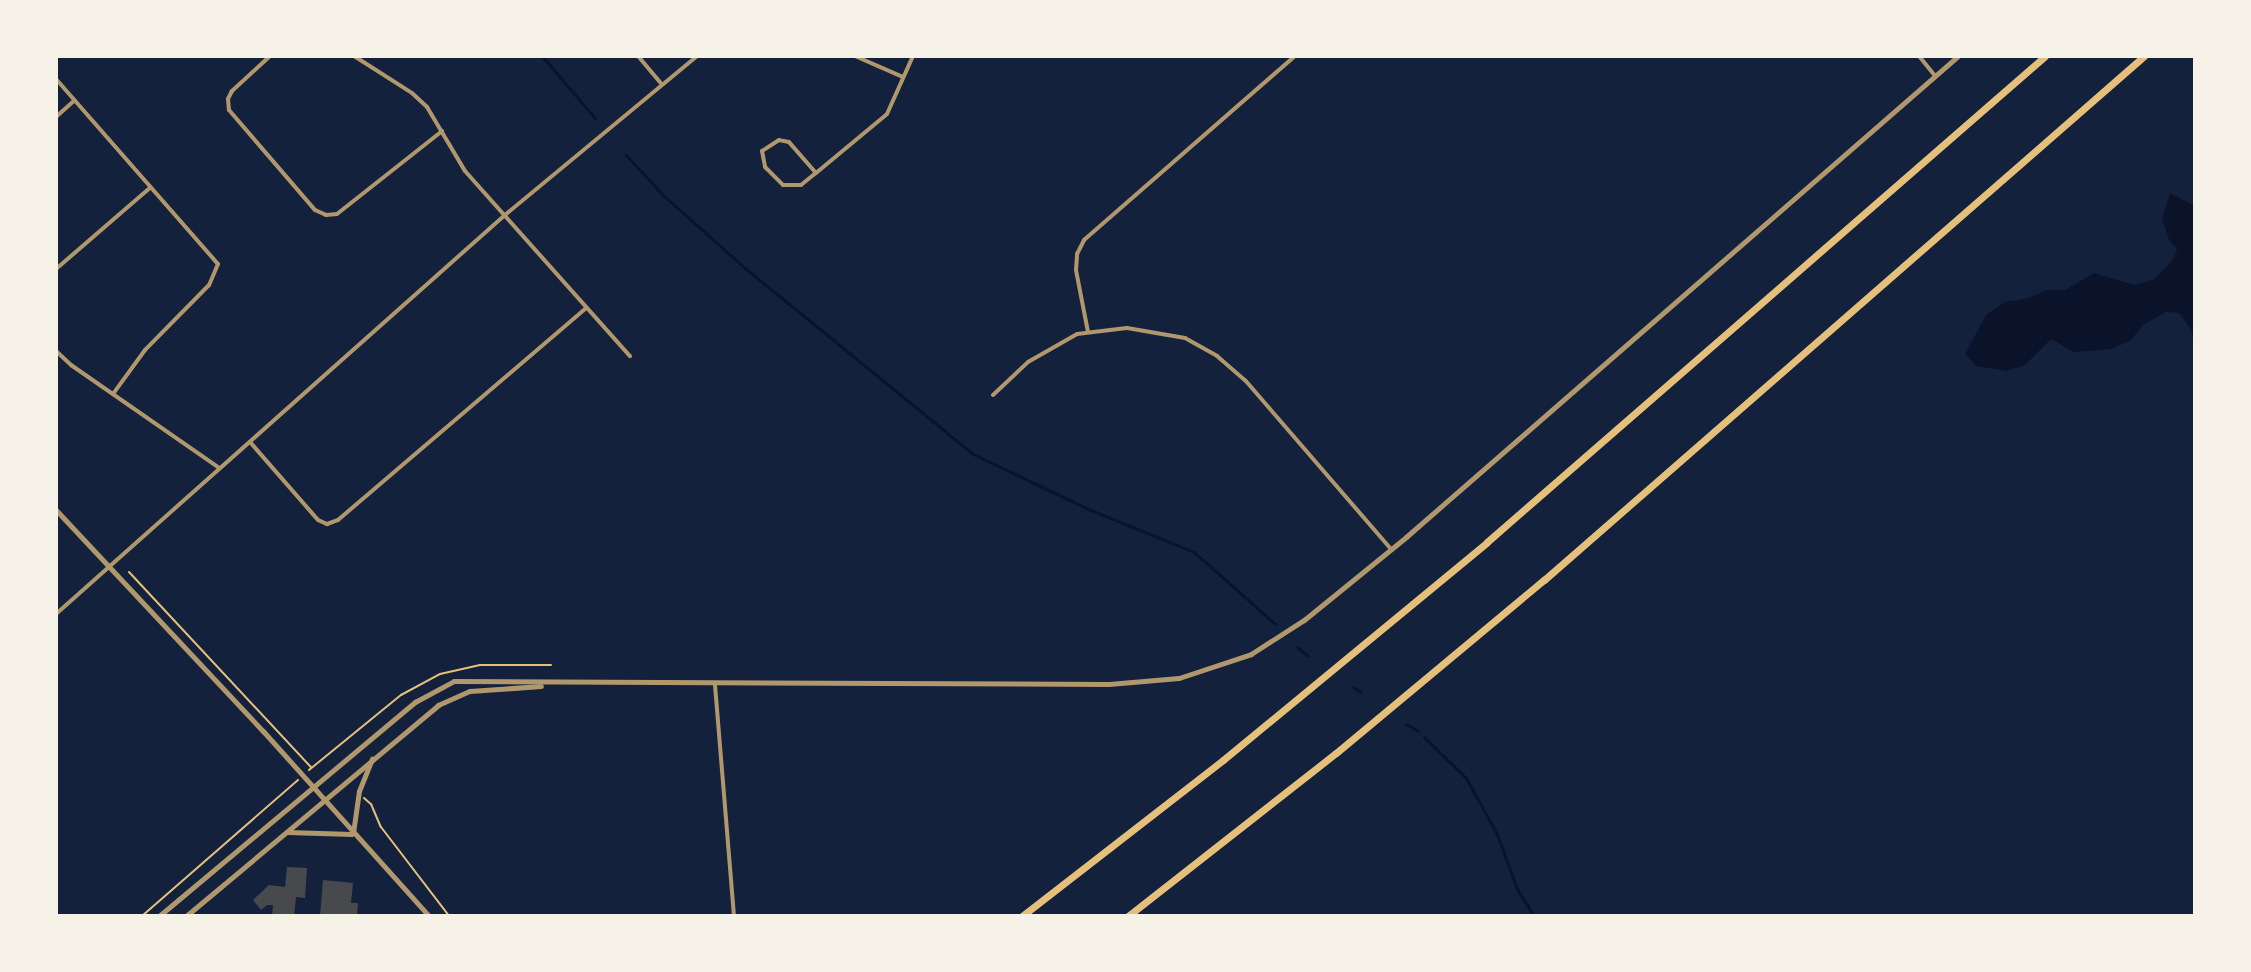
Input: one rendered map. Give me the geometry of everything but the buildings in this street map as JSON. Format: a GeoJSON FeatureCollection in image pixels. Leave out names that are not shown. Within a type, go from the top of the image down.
{"type":"FeatureCollection","features":[{"type":"Feature","properties":{"kind":"highway"},"geometry":{"type":"LineString","coordinates":[[1022,916],[1223,760],[1487,542],[2045,56]]}},
{"type":"Feature","properties":{"kind":"highway"},"geometry":{"type":"LineString","coordinates":[[1128,916],[1336,753],[1544,580],[2144,56]]}},
{"type":"Feature","properties":{"kind":"street"},"geometry":{"type":"LineString","coordinates":[[270,56],[232,91],[229,110],[315,210],[326,215],[337,214],[442,131]]}},
{"type":"Feature","properties":{"kind":"street"},"geometry":{"type":"LineString","coordinates":[[354,56],[412,93],[427,107],[465,171],[630,356]]}},
{"type":"Feature","properties":{"kind":"street"},"geometry":{"type":"LineString","coordinates":[[638,56],[661,83]]}},
{"type":"Feature","properties":{"kind":"street"},"geometry":{"type":"LineString","coordinates":[[56,614],[505,215],[697,56]]}},
{"type":"Feature","properties":{"kind":"street"},"geometry":{"type":"LineString","coordinates":[[855,56],[903,77]]}},
{"type":"Feature","properties":{"kind":"street"},"geometry":{"type":"LineString","coordinates":[[816,173],[789,142],[779,140],[762,151],[765,167],[783,185],[801,185],[816,173],[887,114],[913,56]]}},
{"type":"Feature","properties":{"kind":"street"},"geometry":{"type":"LineString","coordinates":[[1088,332],[1076,270],[1077,254],[1084,240],[1295,56]]}},
{"type":"Feature","properties":{"kind":"street"},"geometry":{"type":"LineString","coordinates":[[1919,56],[1936,76]]}},
{"type":"Feature","properties":{"kind":"street"},"geometry":{"type":"LineString","coordinates":[[159,916],[415,702],[441,686],[471,679],[563,684],[1058,685],[1179,678],[1224,665],[1269,644],[1391,549],[1958,56]]}},
{"type":"Feature","properties":{"kind":"street"},"geometry":{"type":"LineString","coordinates":[[56,79],[218,264],[216,275],[145,350],[113,394]]}},
{"type":"Feature","properties":{"kind":"street"},"geometry":{"type":"LineString","coordinates":[[56,117],[75,100]]}},
{"type":"Feature","properties":{"kind":"street"},"geometry":{"type":"LineString","coordinates":[[56,269],[151,187]]}},
{"type":"Feature","properties":{"kind":"street"},"geometry":{"type":"LineString","coordinates":[[250,442],[318,520],[327,524],[338,520],[586,308]]}},
{"type":"Feature","properties":{"kind":"street"},"geometry":{"type":"LineString","coordinates":[[993,395],[1038,355],[1088,332],[1127,328],[1153,330],[1185,338],[1217,356],[1245,380],[1391,549]]}},
{"type":"Feature","properties":{"kind":"street"},"geometry":{"type":"LineString","coordinates":[[56,351],[220,469]]}},
{"type":"Feature","properties":{"kind":"street"},"geometry":{"type":"LineString","coordinates":[[56,510],[429,916]]}},
{"type":"Feature","properties":{"kind":"street"},"geometry":{"type":"LineString","coordinates":[[186,916],[429,710],[458,695],[563,684]]}},
{"type":"Feature","properties":{"kind":"street"},"geometry":{"type":"LineString","coordinates":[[715,685],[734,916]]}},
{"type":"Feature","properties":{"kind":"street"},"geometry":{"type":"LineString","coordinates":[[353,834],[359,791],[373,758]]}},
{"type":"Feature","properties":{"kind":"street"},"geometry":{"type":"LineString","coordinates":[[286,832],[353,834]]}},
{"type":"Feature","properties":{"kind":"path"},"geometry":{"type":"LineString","coordinates":[[129,572],[312,768],[316,764],[321,770]]}},
{"type":"Feature","properties":{"kind":"path"},"geometry":{"type":"LineString","coordinates":[[142,916],[293,785]]}},
{"type":"Feature","properties":{"kind":"path"},"geometry":{"type":"LineString","coordinates":[[364,798],[371,804],[381,827],[449,916]]}},
{"type":"Feature","properties":{"kind":"water"},"geometry":{"type":"Polygon","coordinates":[[[2170,193],[2195,206],[2195,346],[2191,329],[2179,313],[2166,312],[2143,325],[2131,340],[2112,349],[2074,352],[2051,339],[2025,365],[2007,371],[1976,366],[1965,354],[1986,315],[2004,302],[2025,299],[2047,290],[2065,290],[2094,273],[2135,285],[2154,279],[2171,262],[2177,249],[2169,240],[2162,219],[2170,193]]]}},
{"type":"Feature","properties":{"kind":"waterway"},"geometry":{"type":"LineString","coordinates":[[542,56],[595,118]]}},
{"type":"Feature","properties":{"kind":"waterway"},"geometry":{"type":"LineString","coordinates":[[626,155],[665,197],[745,268],[973,454],[1086,508],[1194,552],[1275,624]]}},
{"type":"Feature","properties":{"kind":"waterway"},"geometry":{"type":"LineString","coordinates":[[1297,647],[1307,655]]}},
{"type":"Feature","properties":{"kind":"waterway"},"geometry":{"type":"LineString","coordinates":[[1353,687],[1361,692]]}},
{"type":"Feature","properties":{"kind":"waterway"},"geometry":{"type":"LineString","coordinates":[[1406,724],[1418,731]]}},
{"type":"Feature","properties":{"kind":"waterway"},"geometry":{"type":"LineString","coordinates":[[1424,737],[1466,778],[1497,834],[1517,889],[1534,916]]}}]}
